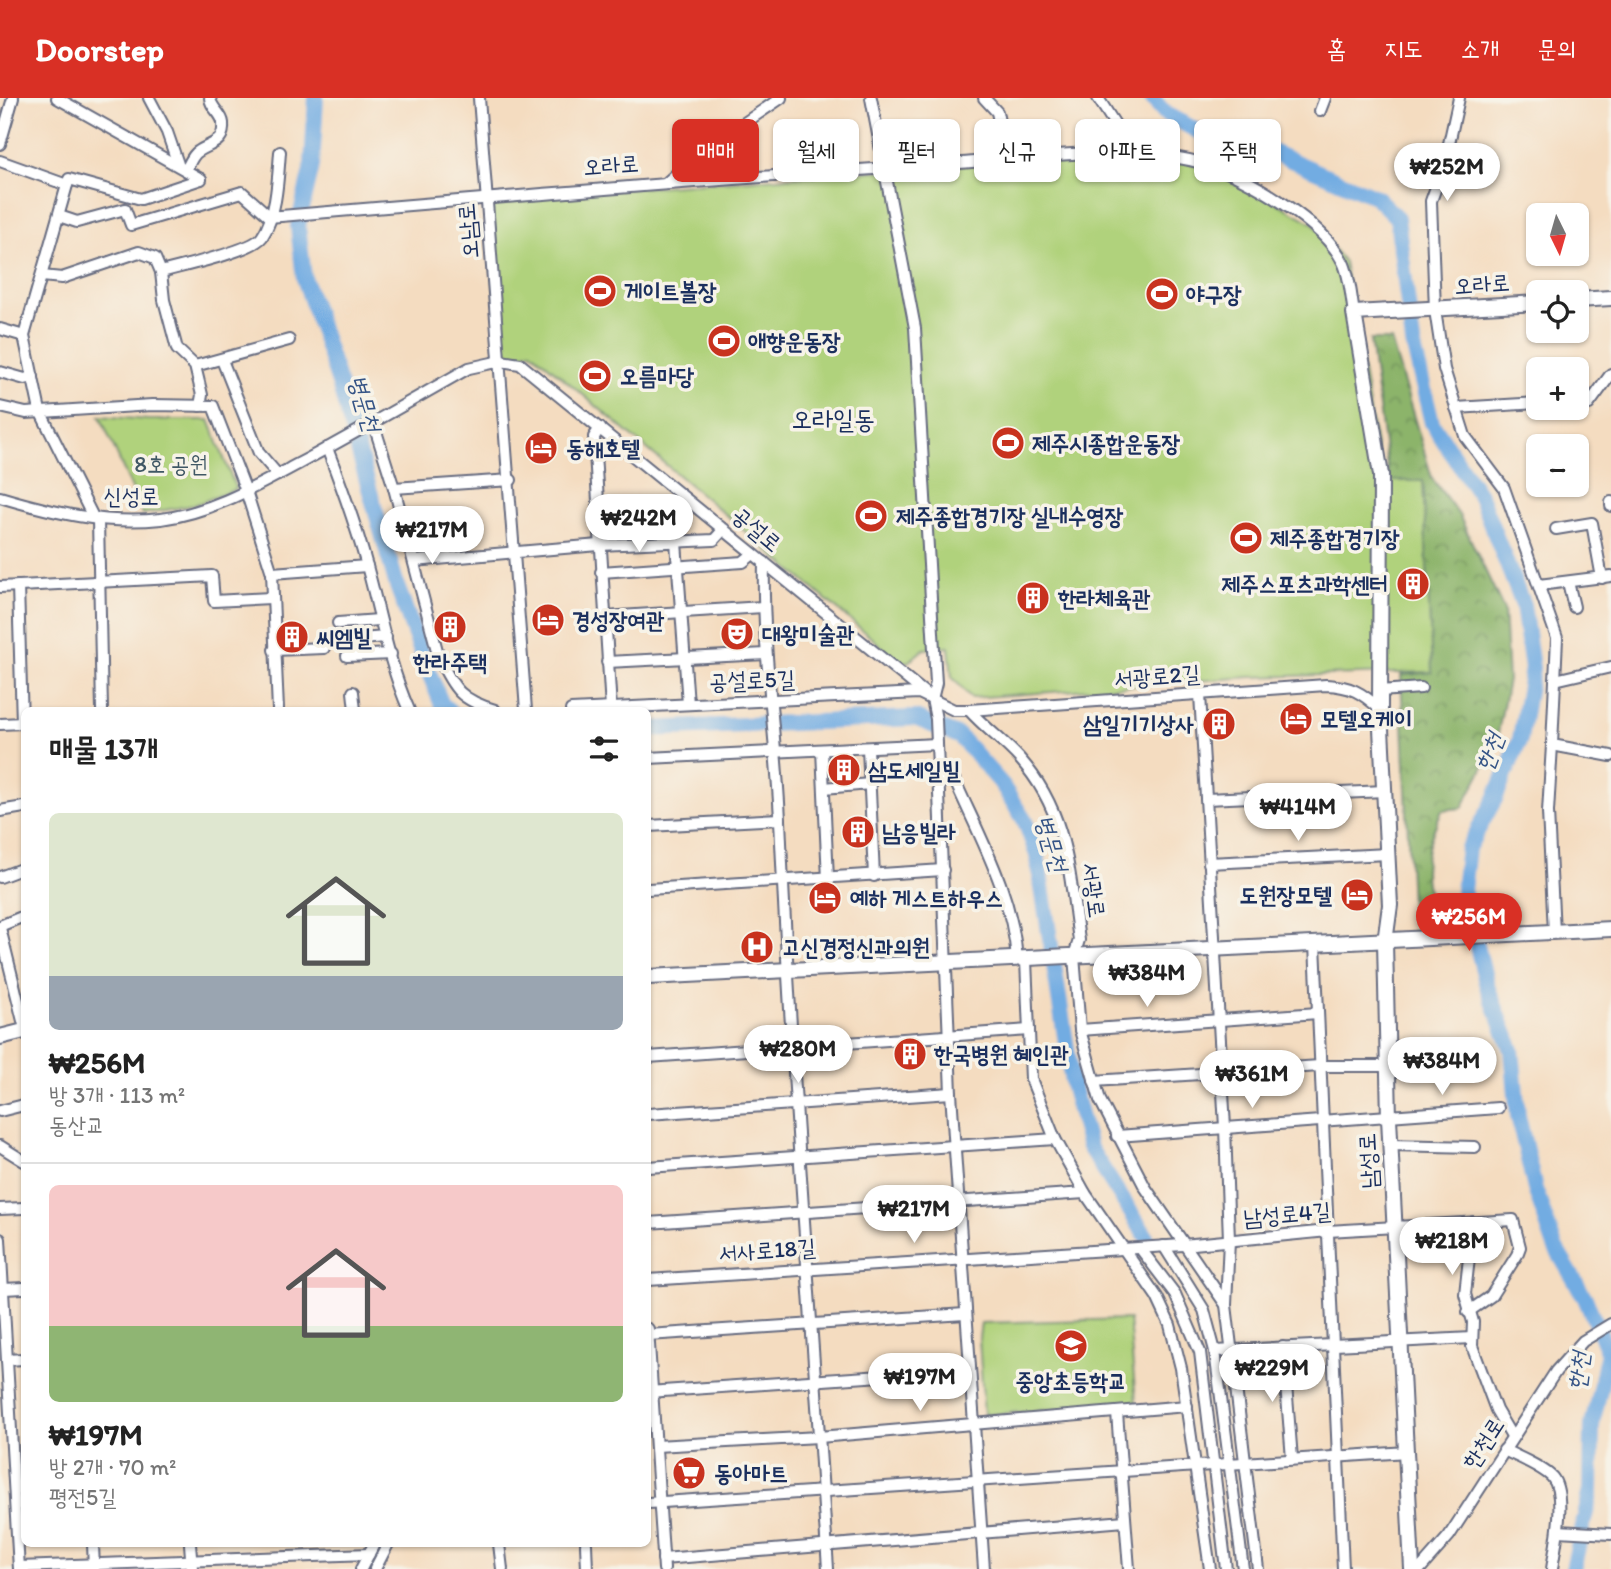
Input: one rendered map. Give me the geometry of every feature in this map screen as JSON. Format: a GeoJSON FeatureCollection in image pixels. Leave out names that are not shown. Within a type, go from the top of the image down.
{"type":"FeatureCollection","features":[{"type":"Feature","properties":{"kind":"main road"},"geometry":{"type":"LineString","coordinates":[[1589,299],[1611,298]]}},
{"type":"Feature","properties":{"kind":"main road","name":"오라로"},"geometry":{"type":"LineString","coordinates":[[1354,313],[1526,304]]}},
{"type":"Feature","properties":{"kind":"main road","name":"남성로"},"geometry":{"type":"LineString","coordinates":[[1354,313],[1381,475],[1380,709],[1390,905],[1385,942],[1389,1118],[1412,1569]]}},
{"type":"Feature","properties":{"kind":"main road"},"geometry":{"type":"LineString","coordinates":[[651,977],[1611,929]]}},
{"type":"Feature","properties":{"kind":"main road"},"geometry":{"type":"LineString","coordinates":[[0,1037],[21,1032]]}},
{"type":"Feature","properties":{"kind":"street"},"geometry":{"type":"LineString","coordinates":[[0,144],[13,98]]}},
{"type":"Feature","properties":{"kind":"street"},"geometry":{"type":"LineString","coordinates":[[57,98],[201,179],[141,199],[69,178],[24,336],[40,411],[96,519],[103,707]]}},
{"type":"Feature","properties":{"kind":"street"},"geometry":{"type":"LineString","coordinates":[[149,98],[182,167]]}},
{"type":"Feature","properties":{"kind":"street"},"geometry":{"type":"LineString","coordinates":[[182,167],[196,152],[214,145],[221,136],[221,118],[210,98]]}},
{"type":"Feature","properties":{"kind":"street","name":"오남로"},"geometry":{"type":"LineString","coordinates":[[479,98],[511,480],[526,707]]}},
{"type":"Feature","properties":{"kind":"street"},"geometry":{"type":"LineString","coordinates":[[665,184],[699,154],[781,98]]}},
{"type":"Feature","properties":{"kind":"street"},"geometry":{"type":"LineString","coordinates":[[871,98],[875,119]]}},
{"type":"Feature","properties":{"kind":"street"},"geometry":{"type":"LineString","coordinates":[[984,98],[997,112],[998,119]]}},
{"type":"Feature","properties":{"kind":"street"},"geometry":{"type":"LineString","coordinates":[[1098,98],[1112,119]]}},
{"type":"Feature","properties":{"kind":"street"},"geometry":{"type":"LineString","coordinates":[[1320,111],[1325,98]]}},
{"type":"Feature","properties":{"kind":"street"},"geometry":{"type":"LineString","coordinates":[[1460,98],[1445,162],[1431,201],[1431,310],[1444,369],[1465,436],[1504,488],[1557,638],[1548,812],[1554,932]]}},
{"type":"Feature","properties":{"kind":"street"},"geometry":{"type":"LineString","coordinates":[[161,272],[249,247],[262,237],[270,217],[280,152]]}},
{"type":"Feature","properties":{"kind":"street","name":"오라로"},"geometry":{"type":"LineString","coordinates":[[1180,158],[1210,165],[1263,192],[1314,224],[1344,262],[1354,313]]}},
{"type":"Feature","properties":{"kind":"street"},"geometry":{"type":"LineString","coordinates":[[0,162],[67,186]]}},
{"type":"Feature","properties":{"kind":"street","name":"오라로"},"geometry":{"type":"LineString","coordinates":[[270,217],[873,169]]}},
{"type":"Feature","properties":{"kind":"street"},"geometry":{"type":"LineString","coordinates":[[887,182],[915,328],[936,683],[933,699],[947,960],[950,1093],[960,1201],[965,1314],[980,1481],[984,1569]]}},
{"type":"Feature","properties":{"kind":"street"},"geometry":{"type":"LineString","coordinates":[[59,216],[77,222],[125,209],[131,225],[242,192],[270,217]]}},
{"type":"Feature","properties":{"kind":"street"},"geometry":{"type":"LineString","coordinates":[[42,276],[62,278],[139,252],[155,258],[161,272],[164,300],[177,349],[195,366],[202,395],[200,406]]}},
{"type":"Feature","properties":{"kind":"street"},"geometry":{"type":"LineString","coordinates":[[0,329],[24,336]]}},
{"type":"Feature","properties":{"kind":"street"},"geometry":{"type":"LineString","coordinates":[[195,366],[289,340]]}},
{"type":"Feature","properties":{"kind":"street"},"geometry":{"type":"LineString","coordinates":[[222,360],[259,453],[278,475]]}},
{"type":"Feature","properties":{"kind":"street"},"geometry":{"type":"LineString","coordinates":[[485,707],[466,701],[451,683],[439,658],[394,488],[368,425],[469,368],[501,361]]}},
{"type":"Feature","properties":{"kind":"street","name":"공설로"},"geometry":{"type":"LineString","coordinates":[[501,361],[520,364],[933,699]]}},
{"type":"Feature","properties":{"kind":"street"},"geometry":{"type":"LineString","coordinates":[[0,372],[25,379],[33,376]]}},
{"type":"Feature","properties":{"kind":"street"},"geometry":{"type":"LineString","coordinates":[[1589,404],[1611,374]]}},
{"type":"Feature","properties":{"kind":"street"},"geometry":{"type":"LineString","coordinates":[[1456,408],[1526,404]]}},
{"type":"Feature","properties":{"kind":"street"},"geometry":{"type":"LineString","coordinates":[[0,407],[26,413],[152,405],[213,406],[246,491],[272,573],[278,707]]}},
{"type":"Feature","properties":{"kind":"street","name":"신성로"},"geometry":{"type":"LineString","coordinates":[[0,497],[61,514],[96,519],[162,519],[203,510],[246,491],[368,425]]}},
{"type":"Feature","properties":{"kind":"street"},"geometry":{"type":"LineString","coordinates":[[600,428],[594,437],[611,707]]}},
{"type":"Feature","properties":{"kind":"street"},"geometry":{"type":"LineString","coordinates":[[330,447],[367,566],[379,620],[407,707]]}},
{"type":"Feature","properties":{"kind":"street"},"geometry":{"type":"LineString","coordinates":[[394,488],[511,480]]}},
{"type":"Feature","properties":{"kind":"street"},"geometry":{"type":"LineString","coordinates":[[1539,585],[1606,577],[1592,523],[1556,529]]}},
{"type":"Feature","properties":{"kind":"street"},"geometry":{"type":"LineString","coordinates":[[414,561],[599,545],[714,540],[724,529]]}},
{"type":"Feature","properties":{"kind":"street"},"geometry":{"type":"LineString","coordinates":[[676,542],[688,704]]}},
{"type":"Feature","properties":{"kind":"street"},"geometry":{"type":"LineString","coordinates":[[601,572],[743,562],[754,554]]}},
{"type":"Feature","properties":{"kind":"street"},"geometry":{"type":"LineString","coordinates":[[764,562],[763,607],[780,819],[795,1101],[817,1381],[828,1569]]}},
{"type":"Feature","properties":{"kind":"street"},"geometry":{"type":"LineString","coordinates":[[272,573],[367,566]]}},
{"type":"Feature","properties":{"kind":"street"},"geometry":{"type":"LineString","coordinates":[[0,587],[212,576],[214,601],[271,598]]}},
{"type":"Feature","properties":{"kind":"street"},"geometry":{"type":"LineString","coordinates":[[1568,582],[1574,607]]}},
{"type":"Feature","properties":{"kind":"street"},"geometry":{"type":"LineString","coordinates":[[18,586],[22,707]]}},
{"type":"Feature","properties":{"kind":"street"},"geometry":{"type":"LineString","coordinates":[[604,617],[763,607]]}},
{"type":"Feature","properties":{"kind":"street"},"geometry":{"type":"LineString","coordinates":[[338,623],[379,620]]}},
{"type":"Feature","properties":{"kind":"street"},"geometry":{"type":"LineString","coordinates":[[335,641],[386,637]]}},
{"type":"Feature","properties":{"kind":"street"},"geometry":{"type":"LineString","coordinates":[[274,650],[324,648]]}},
{"type":"Feature","properties":{"kind":"street"},"geometry":{"type":"LineString","coordinates":[[347,656],[391,654]]}},
{"type":"Feature","properties":{"kind":"street"},"geometry":{"type":"LineString","coordinates":[[607,662],[766,654]]}},
{"type":"Feature","properties":{"kind":"street"},"geometry":{"type":"LineString","coordinates":[[1555,680],[1611,667]]}},
{"type":"Feature","properties":{"kind":"street","name":"서광로2길"},"geometry":{"type":"LineString","coordinates":[[933,699],[954,710],[969,710],[1349,686],[1361,692],[1380,709]]}},
{"type":"Feature","properties":{"kind":"street"},"geometry":{"type":"LineString","coordinates":[[1380,691],[1421,688]]}},
{"type":"Feature","properties":{"kind":"street"},"geometry":{"type":"LineString","coordinates":[[353,692],[355,707]]}},
{"type":"Feature","properties":{"kind":"street","name":"공설로5길"},"geometry":{"type":"LineString","coordinates":[[642,707],[770,704],[919,693],[933,699]]}},
{"type":"Feature","properties":{"kind":"street"},"geometry":{"type":"LineString","coordinates":[[1199,694],[1217,1018],[1226,1127],[1229,1240],[1226,1305],[1234,1350],[1234,1388],[1258,1569]]}},
{"type":"Feature","properties":{"kind":"street","name":"서광로"},"geometry":{"type":"LineString","coordinates":[[969,710],[1020,759],[1051,805],[1063,835],[1079,940],[1074,956],[1080,1030],[1094,1082],[1117,1136],[1145,1187],[1226,1305]]}},
{"type":"Feature","properties":{"kind":"street"},"geometry":{"type":"LineString","coordinates":[[0,723],[21,723]]}},
{"type":"Feature","properties":{"kind":"street"},"geometry":{"type":"LineString","coordinates":[[651,758],[775,749],[822,750],[937,744]]}},
{"type":"Feature","properties":{"kind":"street"},"geometry":{"type":"LineString","coordinates":[[1552,745],[1611,755]]}},
{"type":"Feature","properties":{"kind":"street"},"geometry":{"type":"LineString","coordinates":[[868,748],[874,876]]}},
{"type":"Feature","properties":{"kind":"street"},"geometry":{"type":"LineString","coordinates":[[822,750],[828,879]]}},
{"type":"Feature","properties":{"kind":"street"},"geometry":{"type":"LineString","coordinates":[[938,773],[955,781],[998,876],[1015,933],[1027,960],[1031,1079],[1055,1139],[1085,1193],[1157,1297],[1170,1325],[1186,1406],[1210,1569]]}},
{"type":"Feature","properties":{"kind":"street"},"geometry":{"type":"LineString","coordinates":[[824,788],[870,784]]}},
{"type":"Feature","properties":{"kind":"street"},"geometry":{"type":"LineString","coordinates":[[1206,800],[1385,791]]}},
{"type":"Feature","properties":{"kind":"street"},"geometry":{"type":"LineString","coordinates":[[0,811],[21,808]]}},
{"type":"Feature","properties":{"kind":"street"},"geometry":{"type":"LineString","coordinates":[[651,826],[780,819]]}},
{"type":"Feature","properties":{"kind":"street"},"geometry":{"type":"LineString","coordinates":[[1209,863],[1388,854]]}},
{"type":"Feature","properties":{"kind":"street"},"geometry":{"type":"LineString","coordinates":[[0,877],[21,869]]}},
{"type":"Feature","properties":{"kind":"street"},"geometry":{"type":"LineString","coordinates":[[651,888],[782,882],[943,870]]}},
{"type":"Feature","properties":{"kind":"street"},"geometry":{"type":"LineString","coordinates":[[21,917],[0,927],[21,1013]]}},
{"type":"Feature","properties":{"kind":"street"},"geometry":{"type":"LineString","coordinates":[[1315,944],[1343,1569]]}},
{"type":"Feature","properties":{"kind":"street"},"geometry":{"type":"LineString","coordinates":[[1080,1030],[1217,1018],[1318,1013]]}},
{"type":"Feature","properties":{"kind":"street"},"geometry":{"type":"LineString","coordinates":[[651,1057],[1029,1030]]}},
{"type":"Feature","properties":{"kind":"street"},"geometry":{"type":"LineString","coordinates":[[1094,1082],[1320,1066],[1388,1066]]}},
{"type":"Feature","properties":{"kind":"street"},"geometry":{"type":"LineString","coordinates":[[651,1114],[795,1101],[950,1093]]}},
{"type":"Feature","properties":{"kind":"street"},"geometry":{"type":"LineString","coordinates":[[0,1111],[21,1106]]}},
{"type":"Feature","properties":{"kind":"street"},"geometry":{"type":"LineString","coordinates":[[1117,1136],[1498,1108]]}},
{"type":"Feature","properties":{"kind":"street"},"geometry":{"type":"LineString","coordinates":[[651,1167],[1055,1139]]}},
{"type":"Feature","properties":{"kind":"street"},"geometry":{"type":"LineString","coordinates":[[1390,1145],[1475,1147]]}},
{"type":"Feature","properties":{"kind":"street"},"geometry":{"type":"LineString","coordinates":[[0,1146],[21,1159]]}},
{"type":"Feature","properties":{"kind":"street"},"geometry":{"type":"LineString","coordinates":[[651,1223],[1085,1193]]}},
{"type":"Feature","properties":{"kind":"street"},"geometry":{"type":"LineString","coordinates":[[0,1209],[21,1208]]}},
{"type":"Feature","properties":{"kind":"street","name":"남성로4길"},"geometry":{"type":"LineString","coordinates":[[1183,1245],[1328,1231],[1513,1220],[1520,1247],[1491,1296],[1468,1312]]}},
{"type":"Feature","properties":{"kind":"street"},"geometry":{"type":"LineString","coordinates":[[1473,1222],[1465,1294],[1473,1322],[1472,1346],[1496,1410],[1512,1437]]}},
{"type":"Feature","properties":{"kind":"street"},"geometry":{"type":"LineString","coordinates":[[0,1238],[11,1432],[20,1500],[19,1568],[192,1565],[322,1549],[371,1549],[361,1569]]}},
{"type":"Feature","properties":{"kind":"street","name":"서사로18길"},"geometry":{"type":"LineString","coordinates":[[651,1280],[963,1257],[1183,1245]]}},
{"type":"Feature","properties":{"kind":"street"},"geometry":{"type":"LineString","coordinates":[[1164,1246],[1204,1310],[1215,1351],[1243,1569]]}},
{"type":"Feature","properties":{"kind":"street"},"geometry":{"type":"LineString","coordinates":[[1140,1248],[1175,1294],[1200,1352],[1226,1569]]}},
{"type":"Feature","properties":{"kind":"street"},"geometry":{"type":"LineString","coordinates":[[3,1289],[21,1288]]}},
{"type":"Feature","properties":{"kind":"street"},"geometry":{"type":"LineString","coordinates":[[651,1335],[965,1314]]}},
{"type":"Feature","properties":{"kind":"street","name":"한천로"},"geometry":{"type":"LineString","coordinates":[[1420,1569],[1450,1536],[1556,1371],[1583,1341],[1611,1324]]}},
{"type":"Feature","properties":{"kind":"street"},"geometry":{"type":"LineString","coordinates":[[1215,1351],[1472,1338]]}},
{"type":"Feature","properties":{"kind":"street"},"geometry":{"type":"LineString","coordinates":[[1283,1347],[1292,1459]]}},
{"type":"Feature","properties":{"kind":"street"},"geometry":{"type":"LineString","coordinates":[[7,1360],[21,1359]]}},
{"type":"Feature","properties":{"kind":"street"},"geometry":{"type":"LineString","coordinates":[[651,1391],[969,1370]]}},
{"type":"Feature","properties":{"kind":"street"},"geometry":{"type":"LineString","coordinates":[[656,1446],[819,1437],[1186,1406]]}},
{"type":"Feature","properties":{"kind":"street"},"geometry":{"type":"LineString","coordinates":[[651,1407],[663,1564],[827,1546],[1125,1521]]}},
{"type":"Feature","properties":{"kind":"street"},"geometry":{"type":"LineString","coordinates":[[1117,1413],[1129,1569]]}},
{"type":"Feature","properties":{"kind":"street"},"geometry":{"type":"LineString","coordinates":[[11,1432],[21,1432]]}},
{"type":"Feature","properties":{"kind":"street"},"geometry":{"type":"LineString","coordinates":[[1504,1450],[1552,1477],[1558,1494],[1563,1531],[1552,1569]]}},
{"type":"Feature","properties":{"kind":"street"},"geometry":{"type":"LineString","coordinates":[[651,1503],[1407,1452]]}},
{"type":"Feature","properties":{"kind":"street"},"geometry":{"type":"LineString","coordinates":[[1563,1531],[1611,1534]]}},
{"type":"Feature","properties":{"kind":"street"},"geometry":{"type":"LineString","coordinates":[[93,1547],[94,1567]]}},
{"type":"Feature","properties":{"kind":"street"},"geometry":{"type":"LineString","coordinates":[[190,1547],[192,1565]]}},
{"type":"Feature","properties":{"kind":"street"},"geometry":{"type":"LineString","coordinates":[[269,1547],[271,1557]]}},
{"type":"Feature","properties":{"kind":"street"},"geometry":{"type":"LineString","coordinates":[[375,1569],[386,1547]]}},
{"type":"Feature","properties":{"kind":"street"},"geometry":{"type":"LineString","coordinates":[[499,1547],[502,1569]]}},
{"type":"Feature","properties":{"kind":"street"},"geometry":{"type":"LineString","coordinates":[[586,1547],[587,1569]]}},
{"type":"Feature","properties":{"kind":"green space","name":"제주시종합운동장"},"geometry":{"type":"Polygon","coordinates":[[[1075,157],[1075,182],[1180,182],[1180,161],[1194,163],[1194,182],[1240,182],[1314,224],[1344,262],[1381,475],[1389,481],[1423,481],[1432,672],[1250,677],[971,698],[952,677],[949,647],[924,649],[908,662],[899,661],[531,351],[501,361],[486,199],[722,182],[759,182],[759,179],[773,178],[773,182],[859,182],[859,172],[873,171],[873,182],[960,182],[960,165],[974,164],[974,182],[1061,182],[1061,158],[1075,157]]]}},
{"type":"Feature","properties":{"kind":"green space"},"geometry":{"type":"Polygon","coordinates":[[[1370,340],[1391,340],[1432,478],[1459,515],[1504,610],[1508,680],[1496,744],[1462,808],[1442,810],[1428,846],[1426,884],[1436,915],[1415,913],[1411,906],[1401,675],[1432,672],[1423,482],[1389,481],[1370,340]]]}},
{"type":"Feature","properties":{"kind":"green space","name":"8호 공원"},"geometry":{"type":"Polygon","coordinates":[[[100,416],[148,420],[209,420],[236,489],[194,505],[143,514],[100,416]]]}},
{"type":"Feature","properties":{"kind":"green space"},"geometry":{"type":"Polygon","coordinates":[[[1129,1319],[1136,1403],[984,1415],[979,1338],[981,1323],[1129,1319]]]}},
{"type":"Feature","properties":{"kind":"waterway","name":"병문천"},"geometry":{"type":"LineString","coordinates":[[316,98],[312,166],[298,226],[304,278],[339,383],[397,586],[445,707]]}},
{"type":"Feature","properties":{"kind":"waterway","name":"한천"},"geometry":{"type":"LineString","coordinates":[[1152,98],[1165,113],[1201,133],[1240,138],[1376,197],[1397,218],[1413,343],[1432,423],[1480,496],[1523,605],[1532,668],[1520,739],[1495,799],[1468,848],[1463,890],[1487,986],[1512,1050],[1518,1116],[1535,1189],[1555,1247],[1585,1298],[1608,1353],[1592,1425],[1591,1490],[1573,1569]]}},
{"type":"Feature","properties":{"kind":"waterway","name":"병문천"},"geometry":{"type":"LineString","coordinates":[[651,729],[915,718],[959,736],[1000,782],[1025,821],[1037,855],[1073,1088],[1089,1147],[1146,1236]]}},
{"type":"Feature","properties":{"kind":"place","name":"게이트볼장"},"geometry":{"type":"Point","coordinates":[600,291]}},
{"type":"Feature","properties":{"kind":"place","name":"야구장"},"geometry":{"type":"Point","coordinates":[1162,294]}},
{"type":"Feature","properties":{"kind":"place","name":"애향운동장"},"geometry":{"type":"Point","coordinates":[724,341]}},
{"type":"Feature","properties":{"kind":"place","name":"오름마당"},"geometry":{"type":"Point","coordinates":[595,376]}},
{"type":"Feature","properties":{"kind":"place","name":"제주시종합운동장"},"geometry":{"type":"Point","coordinates":[1008,443]}},
{"type":"Feature","properties":{"kind":"place","name":"동해호텔"},"geometry":{"type":"Point","coordinates":[541,448]}},
{"type":"Feature","properties":{"kind":"place","name":"제주종합경기장 실내수영장"},"geometry":{"type":"Point","coordinates":[871,516]}},
{"type":"Feature","properties":{"kind":"place","name":"제주종합경기장"},"geometry":{"type":"Point","coordinates":[1246,538]}},
{"type":"Feature","properties":{"kind":"place","name":"제주스포츠과학센터"},"geometry":{"type":"Point","coordinates":[1413,584]}},
{"type":"Feature","properties":{"kind":"place","name":"한라체육관"},"geometry":{"type":"Point","coordinates":[1033,598]}},
{"type":"Feature","properties":{"kind":"place","name":"경성장여관"},"geometry":{"type":"Point","coordinates":[548,620]}},
{"type":"Feature","properties":{"kind":"place","name":"한라주택"},"geometry":{"type":"Point","coordinates":[450,627]}},
{"type":"Feature","properties":{"kind":"place","name":"대왕미술관"},"geometry":{"type":"Point","coordinates":[737,634]}},
{"type":"Feature","properties":{"kind":"place","name":"씨엠빌"},"geometry":{"type":"Point","coordinates":[292,637]}},
{"type":"Feature","properties":{"kind":"place","name":"모텔오케이"},"geometry":{"type":"Point","coordinates":[1296,719]}},
{"type":"Feature","properties":{"kind":"place","name":"삼일기기상사"},"geometry":{"type":"Point","coordinates":[1219,724]}},
{"type":"Feature","properties":{"kind":"place","name":"삼도세일빌"},"geometry":{"type":"Point","coordinates":[844,770]}},
{"type":"Feature","properties":{"kind":"place","name":"남응빌라"},"geometry":{"type":"Point","coordinates":[858,832]}},
{"type":"Feature","properties":{"kind":"place","name":"도원장모텔"},"geometry":{"type":"Point","coordinates":[1357,895]}},
{"type":"Feature","properties":{"kind":"place","name":"예하 게스트하우스"},"geometry":{"type":"Point","coordinates":[825,898]}},
{"type":"Feature","properties":{"kind":"place","name":"고신경정신과의원"},"geometry":{"type":"Point","coordinates":[757,947]}},
{"type":"Feature","properties":{"kind":"place","name":"한국병원 혜인관"},"geometry":{"type":"Point","coordinates":[910,1054]}},
{"type":"Feature","properties":{"kind":"place","name":"중앙초등학교"},"geometry":{"type":"Point","coordinates":[1071,1346]}},
{"type":"Feature","properties":{"kind":"place","name":"동아마트"},"geometry":{"type":"Point","coordinates":[689,1473]}},
{"type":"Feature","properties":{"kind":"district","name":"오라일동"},"geometry":{"type":"Point","coordinates":[833,419]}}]}
